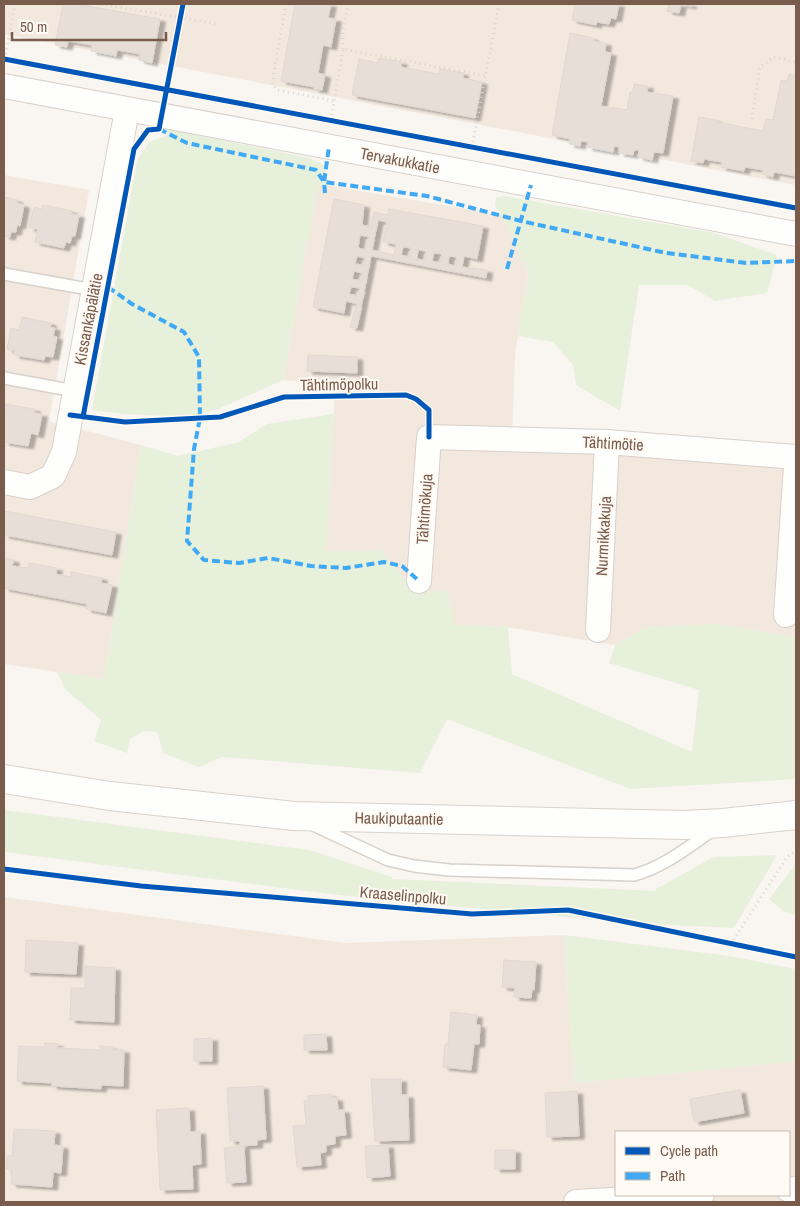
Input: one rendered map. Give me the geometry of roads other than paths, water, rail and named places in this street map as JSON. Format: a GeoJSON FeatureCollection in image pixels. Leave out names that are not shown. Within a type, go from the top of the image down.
{"type":"FeatureCollection","features":[{"type":"Feature","properties":{"kind":"main road","name":"Haukiputaantie"},"geometry":{"type":"LineString","coordinates":[[4,779],[110,796],[294,816],[685,825],[796,815]]}},
{"type":"Feature","properties":{"kind":"street","name":"Tervakukkatie"},"geometry":{"type":"LineString","coordinates":[[4,86],[796,234]]}},
{"type":"Feature","properties":{"kind":"street","name":"Kissankäpälätie"},"geometry":{"type":"LineString","coordinates":[[4,482],[30,487],[53,476],[64,452],[127,110]]}},
{"type":"Feature","properties":{"kind":"street","name":"Tähtimötie"},"geometry":{"type":"LineString","coordinates":[[429,437],[607,442],[796,457]]}},
{"type":"Feature","properties":{"kind":"street","name":"Tähtimökuja"},"geometry":{"type":"LineString","coordinates":[[419,582],[429,437]]}},
{"type":"Feature","properties":{"kind":"street","name":"Nurmikkakuja"},"geometry":{"type":"LineString","coordinates":[[598,630],[607,442]]}},
{"type":"Feature","properties":{"kind":"street"},"geometry":{"type":"LineString","coordinates":[[786,615],[796,466]]}},
{"type":"Feature","properties":{"kind":"street"},"geometry":{"type":"LineString","coordinates":[[576,1202],[684,1196]]}},
{"type":"Feature","properties":{"kind":"lane"},"geometry":{"type":"LineString","coordinates":[[4,274],[94,290]]}},
{"type":"Feature","properties":{"kind":"lane"},"geometry":{"type":"LineString","coordinates":[[4,378],[75,391]]}},
{"type":"Feature","properties":{"kind":"lane"},"geometry":{"type":"LineString","coordinates":[[294,816],[388,860],[414,866],[449,870],[634,875],[665,863],[723,823]]}}]}
